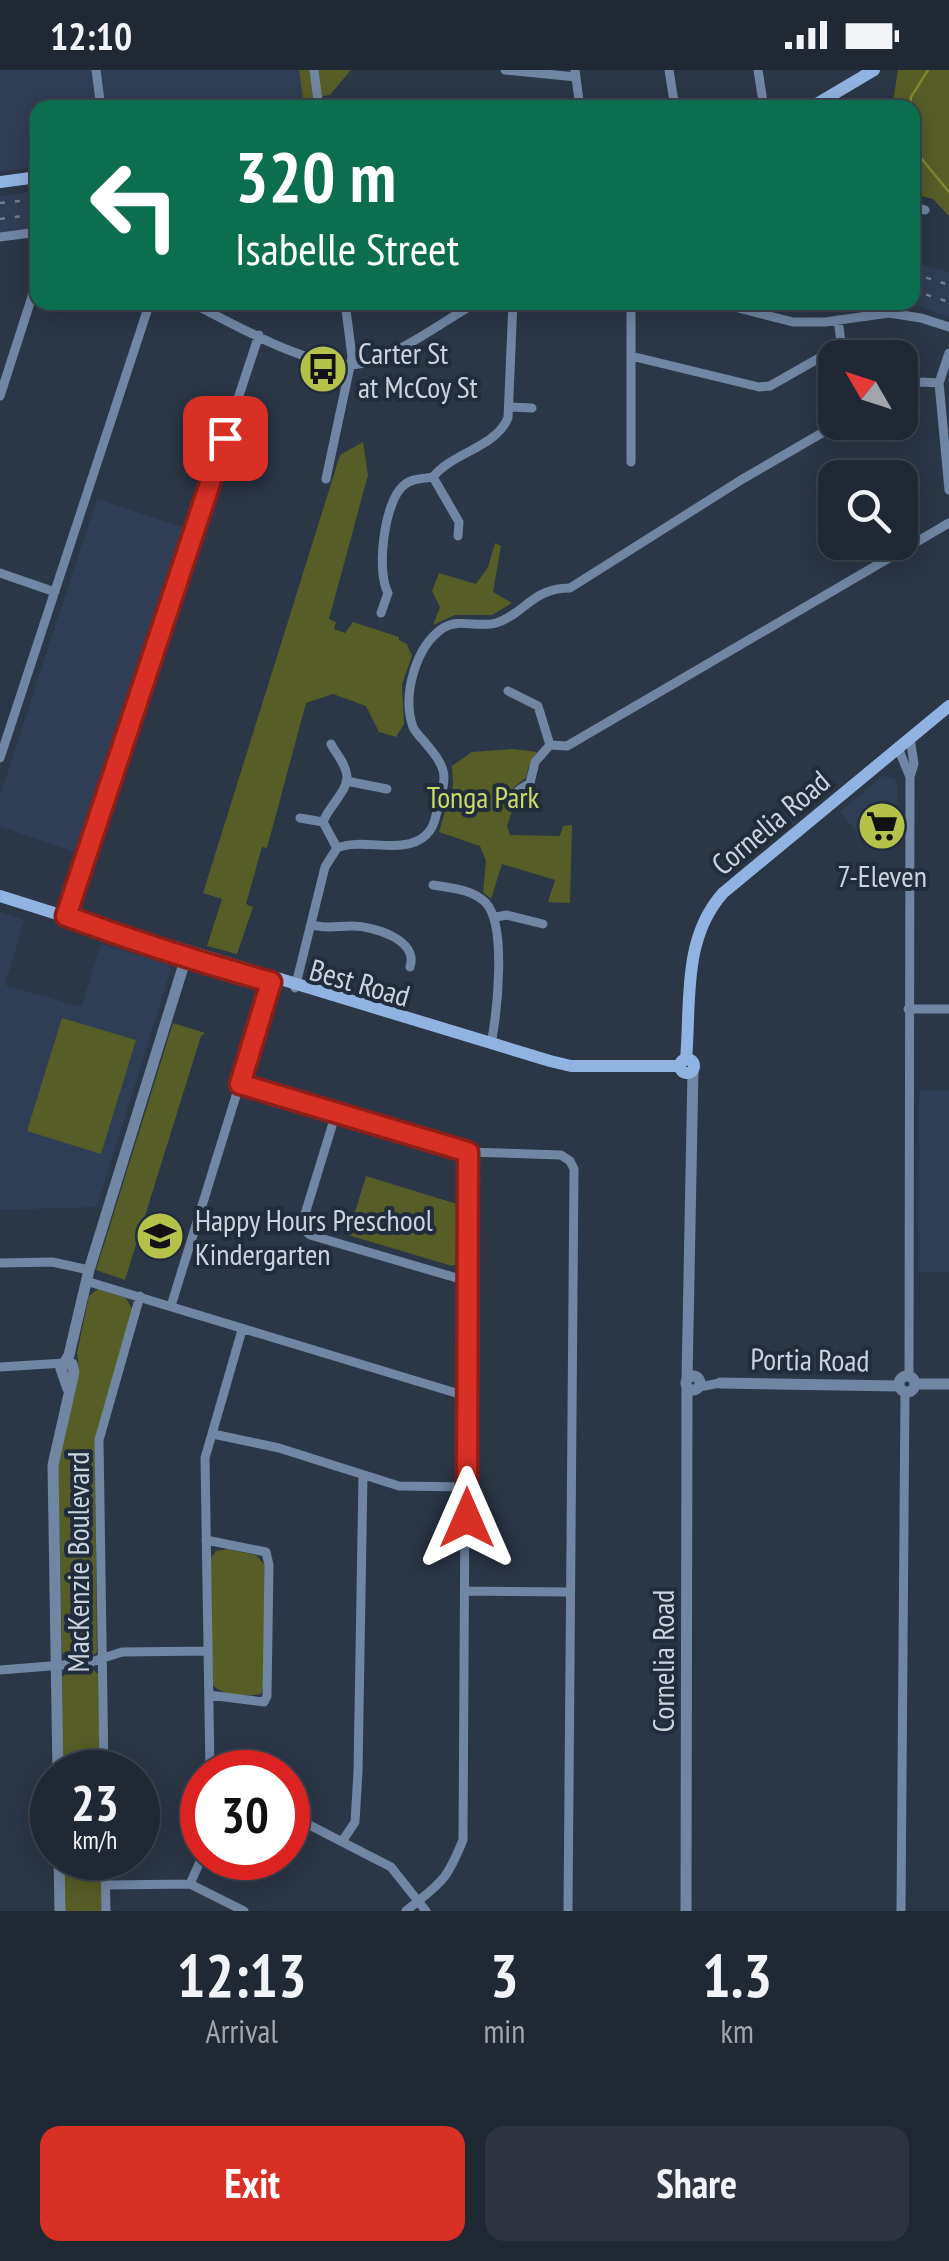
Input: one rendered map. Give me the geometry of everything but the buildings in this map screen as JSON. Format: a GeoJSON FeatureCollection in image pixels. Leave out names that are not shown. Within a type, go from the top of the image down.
{"type":"FeatureCollection","features":[{"type":"Feature","properties":{"kind":"main road"},"geometry":{"type":"LineString","coordinates":[[823,100],[874,70]]}},
{"type":"Feature","properties":{"kind":"main road"},"geometry":{"type":"LineString","coordinates":[[0,182],[30,177]]}},
{"type":"Feature","properties":{"kind":"main road","name":"Cornelia Road"},"geometry":{"type":"LineString","coordinates":[[688,1067],[694,944],[708,910],[722,894],[949,706]]}},
{"type":"Feature","properties":{"kind":"main road","name":"Best Road"},"geometry":{"type":"LineString","coordinates":[[0,896],[418,1024],[571,1066],[688,1067]]}},
{"type":"Feature","properties":{"kind":"street"},"geometry":{"type":"LineString","coordinates":[[96,70],[100,100]]}},
{"type":"Feature","properties":{"kind":"street"},"geometry":{"type":"LineString","coordinates":[[314,70],[318,100]]}},
{"type":"Feature","properties":{"kind":"street"},"geometry":{"type":"LineString","coordinates":[[505,70],[575,73],[579,100]]}},
{"type":"Feature","properties":{"kind":"street"},"geometry":{"type":"LineString","coordinates":[[669,70],[674,100]]}},
{"type":"Feature","properties":{"kind":"street"},"geometry":{"type":"LineString","coordinates":[[758,70],[763,100]]}},
{"type":"Feature","properties":{"kind":"street"},"geometry":{"type":"LineString","coordinates":[[920,208],[925,210]]}},
{"type":"Feature","properties":{"kind":"street"},"geometry":{"type":"LineString","coordinates":[[0,237],[30,233]]}},
{"type":"Feature","properties":{"kind":"street"},"geometry":{"type":"LineString","coordinates":[[0,396],[30,303]]}},
{"type":"Feature","properties":{"kind":"street"},"geometry":{"type":"LineString","coordinates":[[0,758],[147,310]]}},
{"type":"Feature","properties":{"kind":"street"},"geometry":{"type":"LineString","coordinates":[[207,310],[308,358],[351,366],[381,358],[463,310]]}},
{"type":"Feature","properties":{"kind":"street"},"geometry":{"type":"LineString","coordinates":[[326,480],[351,366],[346,310]]}},
{"type":"Feature","properties":{"kind":"street"},"geometry":{"type":"LineString","coordinates":[[381,613],[388,593],[382,581],[382,551],[400,488],[410,480],[433,477],[441,467],[500,432],[508,418],[513,310]]}},
{"type":"Feature","properties":{"kind":"street"},"geometry":{"type":"LineString","coordinates":[[631,310],[631,462]]}},
{"type":"Feature","properties":{"kind":"street"},"geometry":{"type":"LineString","coordinates":[[746,310],[793,322],[889,313],[949,327]]}},
{"type":"Feature","properties":{"kind":"street"},"geometry":{"type":"LineString","coordinates":[[631,356],[759,388],[770,386],[835,349],[841,342],[838,320]]}},
{"type":"Feature","properties":{"kind":"street"},"geometry":{"type":"LineString","coordinates":[[66,916],[259,335]]}},
{"type":"Feature","properties":{"kind":"street"},"geometry":{"type":"LineString","coordinates":[[949,354],[939,383],[949,490]]}},
{"type":"Feature","properties":{"kind":"street"},"geometry":{"type":"LineString","coordinates":[[918,383],[939,383]]}},
{"type":"Feature","properties":{"kind":"street"},"geometry":{"type":"LineString","coordinates":[[509,407],[532,408]]}},
{"type":"Feature","properties":{"kind":"street"},"geometry":{"type":"LineString","coordinates":[[296,986],[325,867],[337,848],[348,844],[405,845],[426,835],[435,818],[446,775],[414,727],[410,688],[416,666],[444,627],[498,622],[550,588],[570,588],[818,435]]}},
{"type":"Feature","properties":{"kind":"street"},"geometry":{"type":"LineString","coordinates":[[433,477],[459,522],[458,536]]}},
{"type":"Feature","properties":{"kind":"street"},"geometry":{"type":"LineString","coordinates":[[550,745],[567,746],[949,523]]}},
{"type":"Feature","properties":{"kind":"street"},"geometry":{"type":"LineString","coordinates":[[0,573],[55,592]]}},
{"type":"Feature","properties":{"kind":"street"},"geometry":{"type":"LineString","coordinates":[[508,691],[538,706],[550,745]]}},
{"type":"Feature","properties":{"kind":"street"},"geometry":{"type":"LineString","coordinates":[[901,1911],[910,777],[914,764],[910,738]]}},
{"type":"Feature","properties":{"kind":"street"},"geometry":{"type":"LineString","coordinates":[[323,822],[346,780],[342,762],[331,744]]}},
{"type":"Feature","properties":{"kind":"street"},"geometry":{"type":"LineString","coordinates":[[519,790],[530,783],[536,762],[550,745]]}},
{"type":"Feature","properties":{"kind":"street"},"geometry":{"type":"LineString","coordinates":[[898,748],[910,777]]}},
{"type":"Feature","properties":{"kind":"street"},"geometry":{"type":"LineString","coordinates":[[346,780],[387,790]]}},
{"type":"Feature","properties":{"kind":"street"},"geometry":{"type":"LineString","coordinates":[[530,783],[538,793]]}},
{"type":"Feature","properties":{"kind":"street"},"geometry":{"type":"LineString","coordinates":[[300,818],[323,822]]}},
{"type":"Feature","properties":{"kind":"street"},"geometry":{"type":"LineString","coordinates":[[323,822],[337,848]]}},
{"type":"Feature","properties":{"kind":"street"},"geometry":{"type":"LineString","coordinates":[[434,884],[476,895],[496,918],[491,1044]]}},
{"type":"Feature","properties":{"kind":"street"},"geometry":{"type":"LineString","coordinates":[[496,918],[506,915],[543,924]]}},
{"type":"Feature","properties":{"kind":"street"},"geometry":{"type":"LineString","coordinates":[[312,925],[334,930],[353,926],[404,942],[412,952],[410,967]]}},
{"type":"Feature","properties":{"kind":"street","name":"MacKenzie Boulevard"},"geometry":{"type":"LineString","coordinates":[[58,1750],[53,1465],[74,1372],[71,1364],[64,1364],[87,1276],[187,955]]}},
{"type":"Feature","properties":{"kind":"street"},"geometry":{"type":"LineString","coordinates":[[171,1306],[272,979]]}},
{"type":"Feature","properties":{"kind":"street"},"geometry":{"type":"LineString","coordinates":[[908,1009],[949,1009]]}},
{"type":"Feature","properties":{"kind":"street","name":"Cornelia Road"},"geometry":{"type":"LineString","coordinates":[[686,1911],[690,1410],[694,1383],[689,1348],[688,1067]]}},
{"type":"Feature","properties":{"kind":"street"},"geometry":{"type":"LineString","coordinates":[[240,1084],[468,1152],[560,1155],[570,1160],[574,1188],[568,1911]]}},
{"type":"Feature","properties":{"kind":"street"},"geometry":{"type":"LineString","coordinates":[[336,1113],[301,1226],[310,1235],[467,1281]]}},
{"type":"Feature","properties":{"kind":"street"},"geometry":{"type":"LineString","coordinates":[[406,1911],[438,1888],[463,1840],[468,1152]]}},
{"type":"Feature","properties":{"kind":"street"},"geometry":{"type":"LineString","coordinates":[[0,1263],[52,1262],[242,1330],[466,1396]]}},
{"type":"Feature","properties":{"kind":"street","name":"MacKenzie Boulevard"},"geometry":{"type":"LineString","coordinates":[[104,1750],[100,1440],[140,1296]]}},
{"type":"Feature","properties":{"kind":"street"},"geometry":{"type":"LineString","coordinates":[[209,1750],[205,1458],[242,1330]]}},
{"type":"Feature","properties":{"kind":"street"},"geometry":{"type":"LineString","coordinates":[[0,1367],[64,1364]]}},
{"type":"Feature","properties":{"kind":"street","name":"Portia Road"},"geometry":{"type":"LineString","coordinates":[[694,1383],[949,1384]]}},
{"type":"Feature","properties":{"kind":"street"},"geometry":{"type":"LineString","coordinates":[[213,1434],[279,1448],[407,1488],[467,1487]]}},
{"type":"Feature","properties":{"kind":"street"},"geometry":{"type":"LineString","coordinates":[[343,1840],[355,1822],[358,1772],[364,1476]]}},
{"type":"Feature","properties":{"kind":"street"},"geometry":{"type":"LineString","coordinates":[[206,1540],[266,1552],[269,1565],[267,1696],[264,1702],[208,1695]]}},
{"type":"Feature","properties":{"kind":"street"},"geometry":{"type":"LineString","coordinates":[[466,1591],[570,1592]]}},
{"type":"Feature","properties":{"kind":"street"},"geometry":{"type":"LineString","coordinates":[[0,1670],[88,1663],[122,1652],[208,1651]]}},
{"type":"Feature","properties":{"kind":"street"},"geometry":{"type":"LineString","coordinates":[[310,1824],[392,1867],[426,1911]]}},
{"type":"Feature","properties":{"kind":"street"},"geometry":{"type":"LineString","coordinates":[[60,1880],[60,1911]]}},
{"type":"Feature","properties":{"kind":"street"},"geometry":{"type":"LineString","coordinates":[[106,1880],[106,1911]]}},
{"type":"Feature","properties":{"kind":"street"},"geometry":{"type":"LineString","coordinates":[[190,1884],[192,1880]]}},
{"type":"Feature","properties":{"kind":"street"},"geometry":{"type":"LineString","coordinates":[[106,1884],[190,1884],[230,1908],[244,1911]]}},
{"type":"Feature","properties":{"kind":"shaded area"},"geometry":{"type":"Polygon","coordinates":[[[0,70],[299,70],[303,100],[30,100],[30,167],[0,172],[0,70]]]}},
{"type":"Feature","properties":{"kind":"shaded area"},"geometry":{"type":"Polygon","coordinates":[[[30,192],[30,230],[0,234],[0,196],[30,192]]]}},
{"type":"Feature","properties":{"kind":"shaded area"},"geometry":{"type":"Polygon","coordinates":[[[920,264],[949,272],[949,317],[920,307],[920,264]]]}},
{"type":"Feature","properties":{"kind":"shaded area"},"geometry":{"type":"Polygon","coordinates":[[[786,310],[827,310],[803,314],[786,310]]]}},
{"type":"Feature","properties":{"kind":"shaded area"},"geometry":{"type":"Polygon","coordinates":[[[97,499],[184,528],[77,853],[0,826],[0,795],[97,499]]]}},
{"type":"Feature","properties":{"kind":"shaded area","name":"7-Eleven"},"geometry":{"type":"Polygon","coordinates":[[[884,775],[897,781],[897,839],[862,839],[840,812],[884,775]]]}},
{"type":"Feature","properties":{"kind":"shaded area"},"geometry":{"type":"Polygon","coordinates":[[[0,912],[24,920],[5,985],[81,1007],[101,944],[168,964],[171,969],[97,1207],[0,1210],[0,912]]]}},
{"type":"Feature","properties":{"kind":"shaded area"},"geometry":{"type":"Polygon","coordinates":[[[919,1090],[949,1090],[949,1272],[918,1272],[919,1090]]]}},
{"type":"Feature","properties":{"kind":"shaded area","name":"Happy Hours Preschool Kindergarten"},"geometry":{"type":"Polygon","coordinates":[[[145,1214],[184,1226],[174,1258],[135,1247],[145,1214]]]}},
{"type":"Feature","properties":{"kind":"green space"},"geometry":{"type":"Polygon","coordinates":[[[299,70],[351,70],[330,95],[303,100],[299,70]]]}},
{"type":"Feature","properties":{"kind":"green space"},"geometry":{"type":"Polygon","coordinates":[[[898,70],[949,70],[949,216],[933,199],[920,196],[920,100],[893,100],[898,70]]]}},
{"type":"Feature","properties":{"kind":"green space"},"geometry":{"type":"Polygon","coordinates":[[[363,442],[368,475],[329,619],[336,622],[334,629],[345,633],[353,622],[399,637],[407,644],[412,656],[402,684],[404,724],[396,737],[379,732],[366,706],[333,694],[306,703],[267,848],[262,847],[246,904],[253,907],[237,954],[207,946],[222,899],[203,893],[340,455],[363,442]]]}},
{"type":"Feature","properties":{"kind":"green space"},"geometry":{"type":"Polygon","coordinates":[[[495,543],[501,546],[493,592],[512,603],[492,615],[455,615],[433,625],[440,607],[432,591],[439,573],[476,584],[488,567],[495,543]]]}},
{"type":"Feature","properties":{"kind":"green space","name":"Tonga Park"},"geometry":{"type":"Polygon","coordinates":[[[472,752],[537,752],[526,778],[514,787],[518,793],[507,826],[510,835],[560,836],[563,826],[572,825],[570,903],[548,902],[555,880],[502,864],[491,899],[483,892],[486,861],[480,846],[439,832],[453,785],[452,766],[472,752]]]}},
{"type":"Feature","properties":{"kind":"green space"},"geometry":{"type":"Polygon","coordinates":[[[62,1018],[136,1040],[101,1154],[27,1131],[62,1018]]]}},
{"type":"Feature","properties":{"kind":"green space"},"geometry":{"type":"Polygon","coordinates":[[[173,1023],[205,1033],[125,1280],[96,1270],[173,1023]]]}},
{"type":"Feature","properties":{"kind":"green space"},"geometry":{"type":"Polygon","coordinates":[[[366,1176],[457,1204],[456,1264],[348,1235],[366,1176]]]}},
{"type":"Feature","properties":{"kind":"green space"},"geometry":{"type":"Polygon","coordinates":[[[98,1289],[126,1298],[133,1311],[95,1444],[97,1652],[91,1658],[70,1660],[62,1653],[58,1465],[79,1369],[77,1353],[89,1296],[98,1289]]]}},
{"type":"Feature","properties":{"kind":"green space"},"geometry":{"type":"Polygon","coordinates":[[[228,1549],[256,1555],[265,1565],[261,1694],[228,1693],[212,1684],[211,1558],[216,1551],[228,1549]]]}},
{"type":"Feature","properties":{"kind":"green space"},"geometry":{"type":"Polygon","coordinates":[[[75,1669],[92,1669],[98,1674],[100,1750],[63,1750],[62,1677],[75,1669]]]}},
{"type":"Feature","properties":{"kind":"green space"},"geometry":{"type":"Polygon","coordinates":[[[64,1880],[101,1880],[102,1911],[65,1911],[64,1880]]]}},
{"type":"Feature","properties":{"kind":"waterway"},"geometry":{"type":"LineString","coordinates":[[911,100],[928,70]]}},
{"type":"Feature","properties":{"kind":"waterway"},"geometry":{"type":"LineString","coordinates":[[920,155],[949,192]]}},
{"type":"Feature","properties":{"kind":"railway"},"geometry":{"type":"LineString","coordinates":[[0,203],[30,200]]}},
{"type":"Feature","properties":{"kind":"railway"},"geometry":{"type":"LineString","coordinates":[[0,219],[30,215]]}},
{"type":"Feature","properties":{"kind":"railway"},"geometry":{"type":"LineString","coordinates":[[920,276],[949,285]]}},
{"type":"Feature","properties":{"kind":"railway"},"geometry":{"type":"LineString","coordinates":[[920,293],[949,302]]}},
{"type":"Feature","properties":{"kind":"place","name":"Carter St at McCoy St"},"geometry":{"type":"Point","coordinates":[323,369]}},
{"type":"Feature","properties":{"kind":"place","name":"7-Eleven"},"geometry":{"type":"Point","coordinates":[882,826]}},
{"type":"Feature","properties":{"kind":"place","name":"Happy Hours Preschool Kindergarten"},"geometry":{"type":"Point","coordinates":[160,1236]}},
{"type":"Feature","properties":{"kind":"route"},"geometry":{"type":"LineString","coordinates":[[225,438],[66,916],[165,948],[186,959],[271,982],[240,1084],[468,1152],[467,1518]]}}]}
